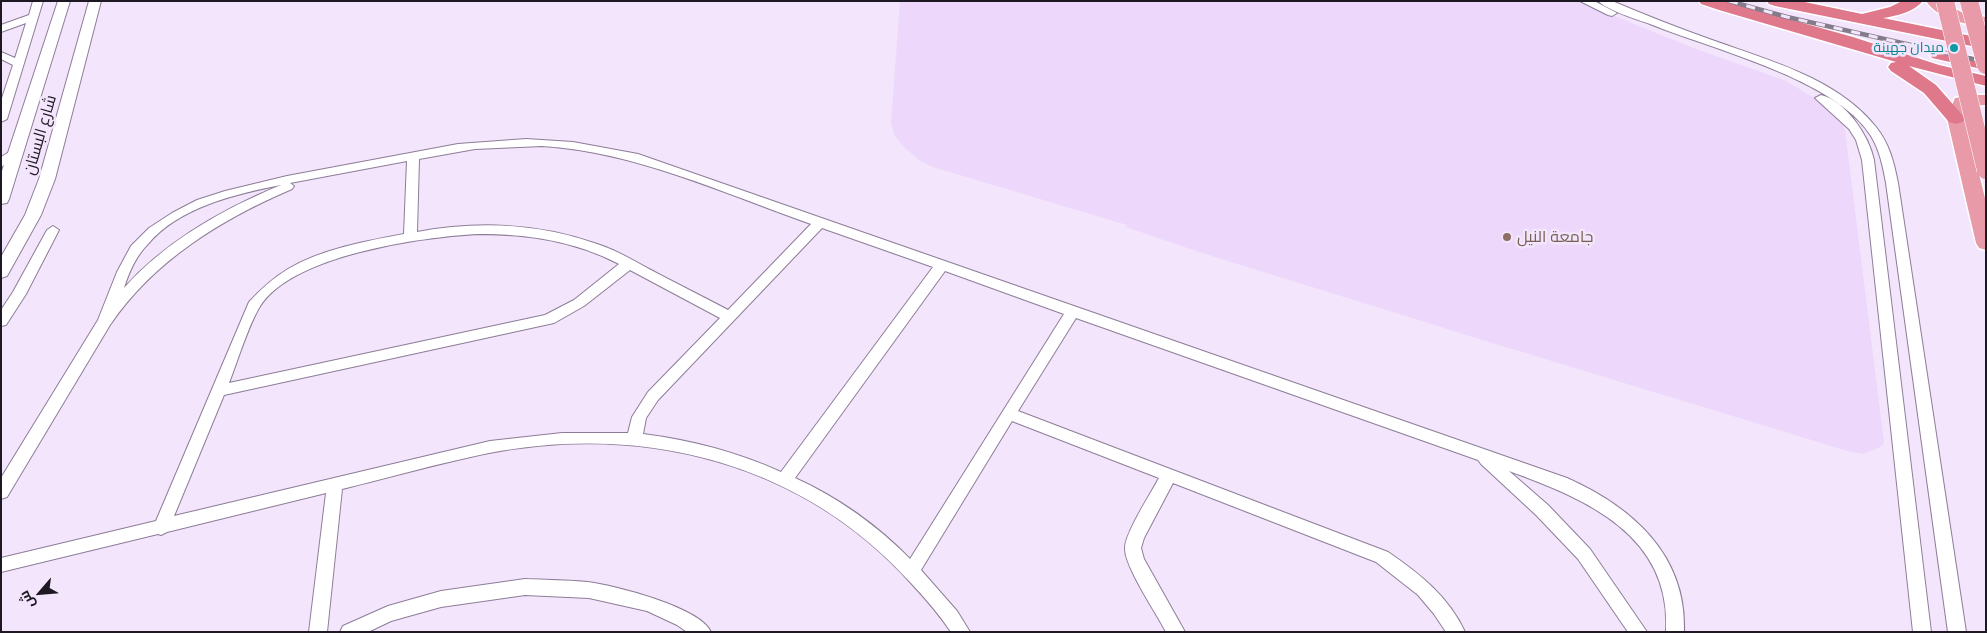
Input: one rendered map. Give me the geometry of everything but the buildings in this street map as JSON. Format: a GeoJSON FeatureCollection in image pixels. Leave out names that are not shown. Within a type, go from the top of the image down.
{"type":"FeatureCollection","features":[{"type":"Feature","properties":{"kind":"highway"},"geometry":{"type":"LineString","coordinates":[[1707,1],[1847,41],[1918,64],[1986,81]]}},
{"type":"Feature","properties":{"kind":"highway"},"geometry":{"type":"LineString","coordinates":[[1775,1],[1986,44]]}},
{"type":"Feature","properties":{"kind":"highway"},"geometry":{"type":"LineString","coordinates":[[1851,17],[1895,11],[1916,1]]}},
{"type":"Feature","properties":{"kind":"highway"},"geometry":{"type":"LineString","coordinates":[[1819,11],[1856,23],[1986,52]]}},
{"type":"Feature","properties":{"kind":"highway"},"geometry":{"type":"LineString","coordinates":[[1809,31],[1986,65]]}},
{"type":"Feature","properties":{"kind":"highway"},"geometry":{"type":"LineString","coordinates":[[1847,41],[1919,78],[1942,98],[1956,118]]}},
{"type":"Feature","properties":{"kind":"main road"},"geometry":{"type":"LineString","coordinates":[[1933,1],[1939,7],[1952,14],[1986,22]]}},
{"type":"Feature","properties":{"kind":"main road"},"geometry":{"type":"LineString","coordinates":[[1944,1],[1986,170]]}},
{"type":"Feature","properties":{"kind":"main road"},"geometry":{"type":"LineString","coordinates":[[1969,1],[1986,65]]}},
{"type":"Feature","properties":{"kind":"main road"},"geometry":{"type":"LineString","coordinates":[[1986,100],[1962,102],[1956,118],[1986,242]]}},
{"type":"Feature","properties":{"kind":"street"},"geometry":{"type":"LineString","coordinates":[[1,119],[38,1]]}},
{"type":"Feature","properties":{"kind":"street","name":"شارع البستان"},"geometry":{"type":"LineString","coordinates":[[1,199],[64,1]]}},
{"type":"Feature","properties":{"kind":"street","name":"شارع البستان"},"geometry":{"type":"LineString","coordinates":[[1,272],[33,215],[47,179],[95,1]]}},
{"type":"Feature","properties":{"kind":"street"},"geometry":{"type":"LineString","coordinates":[[1585,1],[1666,35],[1791,81],[1831,104],[1846,118],[1857,133],[1865,148],[1872,196],[1922,632]]}},
{"type":"Feature","properties":{"kind":"street"},"geometry":{"type":"LineString","coordinates":[[1604,1],[1695,38],[1785,69],[1813,82],[1846,104],[1879,138],[1886,155],[1892,184],[1957,632]]}},
{"type":"Feature","properties":{"kind":"street"},"geometry":{"type":"LineString","coordinates":[[1,41],[4,37],[1,31],[34,16]]}},
{"type":"Feature","properties":{"kind":"street"},"geometry":{"type":"LineString","coordinates":[[1,55],[18,64]]}},
{"type":"Feature","properties":{"kind":"street"},"geometry":{"type":"LineString","coordinates":[[1,492],[105,320],[134,250],[165,222],[194,207],[223,196],[282,180],[463,147],[509,143],[554,143],[595,148],[634,157],[1560,483],[1596,500],[1628,524],[1654,553],[1670,585],[1676,617],[1675,632]]}},
{"type":"Feature","properties":{"kind":"street"},"geometry":{"type":"LineString","coordinates":[[1,163],[16,152]]}},
{"type":"Feature","properties":{"kind":"street"},"geometry":{"type":"LineString","coordinates":[[410,236],[413,157]]}},
{"type":"Feature","properties":{"kind":"street"},"geometry":{"type":"LineString","coordinates":[[105,320],[139,281],[187,240],[250,203],[316,175]]}},
{"type":"Feature","properties":{"kind":"street"},"geometry":{"type":"LineString","coordinates":[[634,439],[639,417],[653,396],[820,222]]}},
{"type":"Feature","properties":{"kind":"street"},"geometry":{"type":"LineString","coordinates":[[161,528],[254,305],[270,288],[290,272],[314,260],[410,236],[459,230],[506,229],[549,234],[589,245],[730,316]]}},
{"type":"Feature","properties":{"kind":"street"},"geometry":{"type":"LineString","coordinates":[[1,321],[18,294],[52,230]]}},
{"type":"Feature","properties":{"kind":"street"},"geometry":{"type":"LineString","coordinates":[[217,392],[549,319],[579,303],[628,264]]}},
{"type":"Feature","properties":{"kind":"street"},"geometry":{"type":"LineString","coordinates":[[785,479],[942,265]]}},
{"type":"Feature","properties":{"kind":"street"},"geometry":{"type":"LineString","coordinates":[[912,570],[1073,311]]}},
{"type":"Feature","properties":{"kind":"street"},"geometry":{"type":"LineString","coordinates":[[1009,414],[1382,557],[1415,579],[1442,608],[1456,632]]}},
{"type":"Feature","properties":{"kind":"street"},"geometry":{"type":"LineString","coordinates":[[1,565],[161,528],[490,447],[564,438],[634,439],[714,452],[785,479],[852,518],[912,570],[955,621],[961,632]]}},
{"type":"Feature","properties":{"kind":"street"},"geometry":{"type":"LineString","coordinates":[[1480,455],[1542,510],[1584,554],[1638,632]]}},
{"type":"Feature","properties":{"kind":"street"},"geometry":{"type":"LineString","coordinates":[[1169,475],[1136,537],[1134,548],[1136,561],[1176,632]]}},
{"type":"Feature","properties":{"kind":"street"},"geometry":{"type":"LineString","coordinates":[[318,632],[335,485]]}},
{"type":"Feature","properties":{"kind":"street"},"geometry":{"type":"LineString","coordinates":[[349,632],[388,614],[441,600],[526,587],[589,590],[649,604],[683,619],[702,632]]}},
{"type":"Feature","properties":{"kind":"shaded area","name":"جامعة النيل"},"geometry":{"type":"Polygon","coordinates":[[[900,1],[1578,1],[1688,46],[1786,81],[1823,103],[1841,119],[1845,130],[1884,442],[1882,446],[1864,454],[1851,452],[1196,251],[1126,227],[1127,225],[933,167],[919,160],[901,144],[894,134],[891,123],[900,1]]]}},
{"type":"Feature","properties":{"kind":"railway"},"geometry":{"type":"LineString","coordinates":[[1729,1],[1787,17],[1986,62]]}},
{"type":"Feature","properties":{"kind":"place","name":"ميدان جهينة"},"geometry":{"type":"Point","coordinates":[1954,48]}},
{"type":"Feature","properties":{"kind":"place","name":"جامعة النيل"},"geometry":{"type":"Point","coordinates":[1507,237]}}]}
